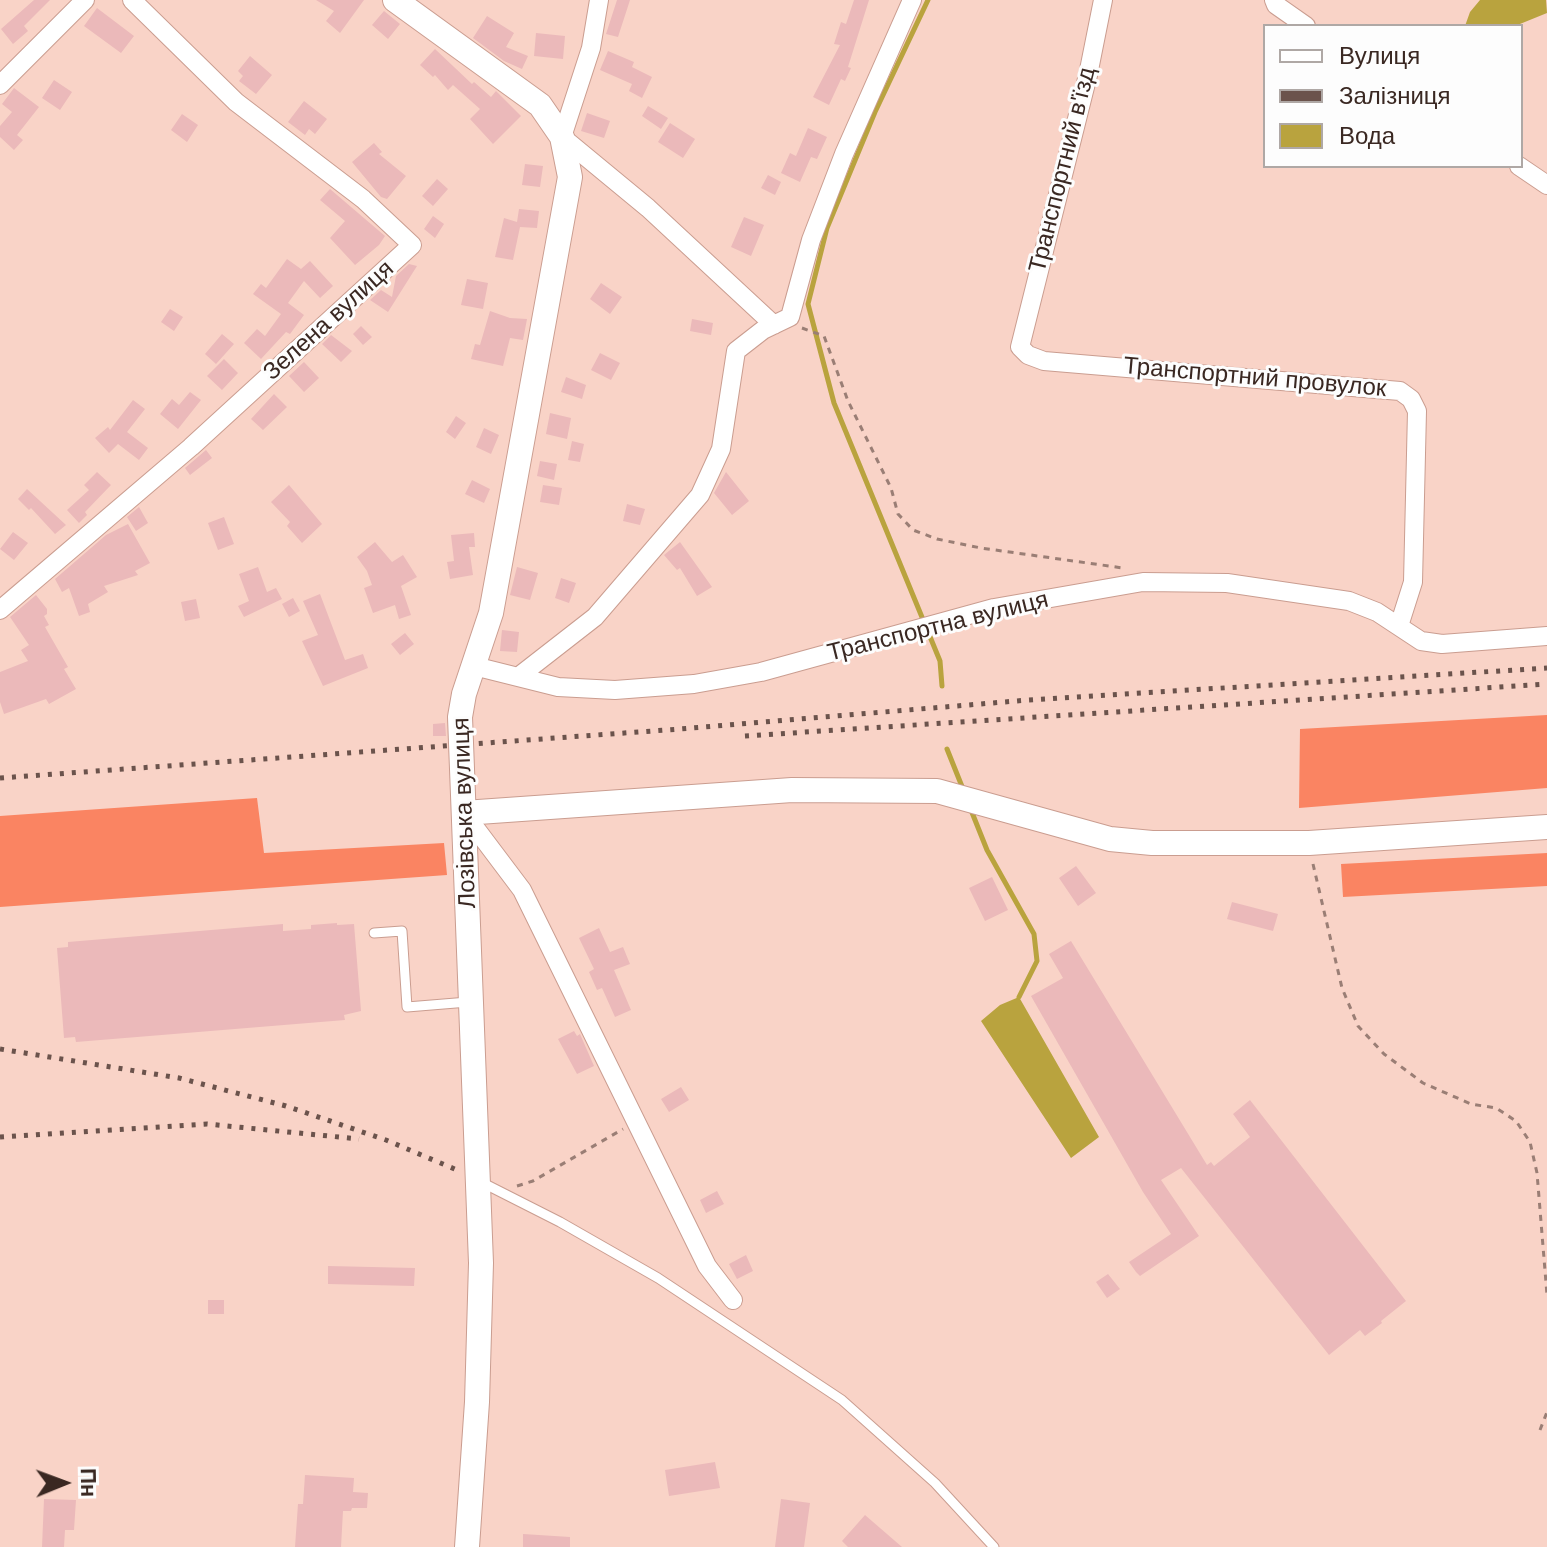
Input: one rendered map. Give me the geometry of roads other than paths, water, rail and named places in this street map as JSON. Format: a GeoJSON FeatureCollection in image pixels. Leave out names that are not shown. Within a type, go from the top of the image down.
{"type":"FeatureCollection","features":[{"type":"Feature","properties":{"kind":"main road"},"geometry":{"type":"LineString","coordinates":[[395,0],[540,105],[562,137]]}},
{"type":"Feature","properties":{"kind":"main road","name":"Лозівська вулиця"},"geometry":{"type":"LineString","coordinates":[[467,1547],[478,1387],[481,1263],[460,717],[464,694],[491,613],[503,556],[570,177],[562,137]]}},
{"type":"Feature","properties":{"kind":"main road"},"geometry":{"type":"LineString","coordinates":[[464,813],[792,790],[937,791],[1110,839],[1152,843],[1309,843],[1547,827]]}},
{"type":"Feature","properties":{"kind":"street"},"geometry":{"type":"LineString","coordinates":[[0,85],[85,0]]}},
{"type":"Feature","properties":{"kind":"street","name":"Зелена вулиця"},"geometry":{"type":"LineString","coordinates":[[0,610],[191,447],[412,245],[363,199],[236,102],[132,0]]}},
{"type":"Feature","properties":{"kind":"street","name":"Лозівська вулиця"},"geometry":{"type":"LineString","coordinates":[[562,137],[591,48],[599,0]]}},
{"type":"Feature","properties":{"kind":"street"},"geometry":{"type":"LineString","coordinates":[[518,677],[595,617],[700,495],[721,449],[736,351],[790,317],[811,240],[844,154],[912,0]]}},
{"type":"Feature","properties":{"kind":"street","name":"Транспортний в'їзд"},"geometry":{"type":"LineString","coordinates":[[1020,340],[1088,75],[1103,0]]}},
{"type":"Feature","properties":{"kind":"street"},"geometry":{"type":"LineString","coordinates":[[1274,0],[1276,5],[1303,24]]}},
{"type":"Feature","properties":{"kind":"street"},"geometry":{"type":"LineString","coordinates":[[562,137],[779,322]]}},
{"type":"Feature","properties":{"kind":"street"},"geometry":{"type":"LineString","coordinates":[[1522,168],[1547,185]]}},
{"type":"Feature","properties":{"kind":"street","name":"Транспортний провулок"},"geometry":{"type":"LineString","coordinates":[[1020,340],[1020,347],[1028,355],[1044,361],[1400,391],[1411,399],[1417,411],[1413,582],[1399,626]]}},
{"type":"Feature","properties":{"kind":"street","name":"Транспортна вулиця"},"geometry":{"type":"LineString","coordinates":[[474,666],[558,687],[615,690],[694,684],[761,672],[994,608],[1143,582],[1227,583],[1349,601],[1377,612],[1421,641],[1442,644],[1547,636]]}},
{"type":"Feature","properties":{"kind":"street"},"geometry":{"type":"LineString","coordinates":[[464,813],[522,890],[707,1266],[733,1300]]}},
{"type":"Feature","properties":{"kind":"lane"},"geometry":{"type":"LineString","coordinates":[[374,933],[402,931],[407,1007],[472,1002]]}},
{"type":"Feature","properties":{"kind":"lane"},"geometry":{"type":"LineString","coordinates":[[478,1181],[560,1222],[658,1278],[842,1400],[935,1483],[994,1547]]}},
{"type":"Feature","properties":{"kind":"water"},"geometry":{"type":"Polygon","coordinates":[[[1480,0],[1546,0],[1547,13],[1520,24],[1466,24],[1470,12],[1480,0]]]}},
{"type":"Feature","properties":{"kind":"water"},"geometry":{"type":"Polygon","coordinates":[[[1019,997],[1099,1137],[1071,1158],[981,1021],[1000,1005],[1019,997]]]}},
{"type":"Feature","properties":{"kind":"waterway"},"geometry":{"type":"LineString","coordinates":[[928,0],[875,112],[827,228],[808,304],[834,403],[940,661],[942,686]]}},
{"type":"Feature","properties":{"kind":"waterway"},"geometry":{"type":"LineString","coordinates":[[947,749],[963,789]]}},
{"type":"Feature","properties":{"kind":"waterway"},"geometry":{"type":"LineString","coordinates":[[971,810],[987,850],[1034,934],[1037,961],[1019,997]]}},
{"type":"Feature","properties":{"kind":"railway"},"geometry":{"type":"LineString","coordinates":[[0,778],[680,729],[1028,700],[1547,668]]}},
{"type":"Feature","properties":{"kind":"railway"},"geometry":{"type":"LineString","coordinates":[[745,736],[1547,684]]}},
{"type":"Feature","properties":{"kind":"railway"},"geometry":{"type":"LineString","coordinates":[[0,1049],[179,1078],[286,1106],[386,1140],[457,1170]]}},
{"type":"Feature","properties":{"kind":"railway"},"geometry":{"type":"LineString","coordinates":[[0,1137],[207,1124],[359,1139]]}}]}
